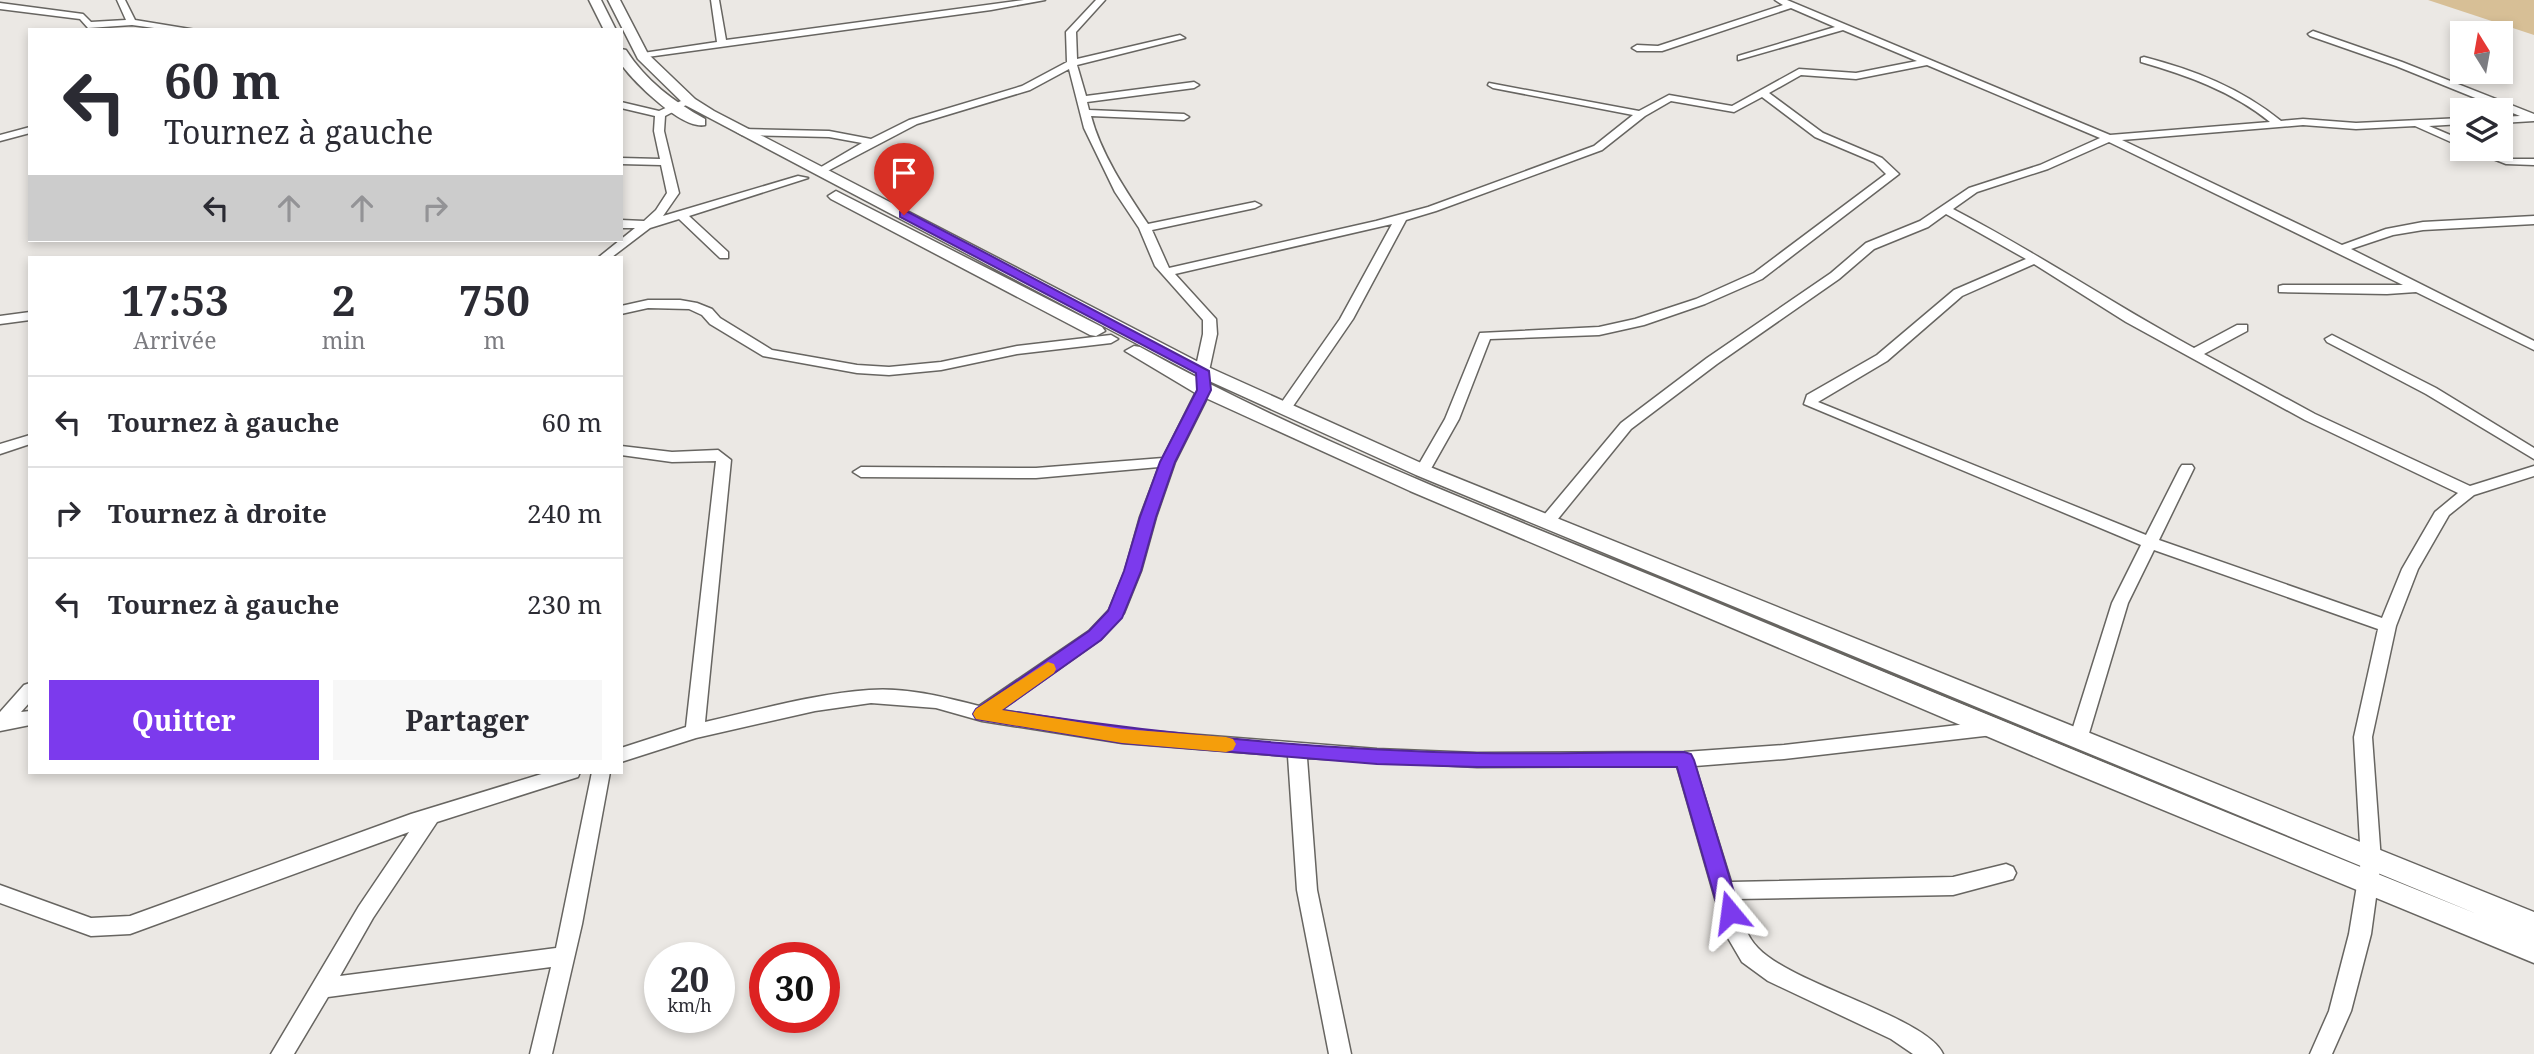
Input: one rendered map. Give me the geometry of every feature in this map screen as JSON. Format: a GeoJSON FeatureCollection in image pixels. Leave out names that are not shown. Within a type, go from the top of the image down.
{"type":"FeatureCollection","features":[{"type":"Feature","properties":{"kind":"street"},"geometry":{"type":"LineString","coordinates":[[121,0],[132,22]]}},
{"type":"Feature","properties":{"kind":"street"},"geometry":{"type":"LineString","coordinates":[[595,0],[609,28]]}},
{"type":"Feature","properties":{"kind":"street"},"geometry":{"type":"LineString","coordinates":[[614,0],[622,28]]}},
{"type":"Feature","properties":{"kind":"street"},"geometry":{"type":"LineString","coordinates":[[715,0],[722,42]]}},
{"type":"Feature","properties":{"kind":"street"},"geometry":{"type":"LineString","coordinates":[[634,67],[722,42],[817,32],[1041,0]]}},
{"type":"Feature","properties":{"kind":"street"},"geometry":{"type":"LineString","coordinates":[[982,714],[1095,635],[1116,613],[1133,571],[1148,517],[1168,462],[1203,381],[1210,334],[1209,318],[1161,266],[1145,228],[1121,192],[1081,100],[1072,63],[1073,28],[1101,0]]}},
{"type":"Feature","properties":{"kind":"street"},"geometry":{"type":"LineString","coordinates":[[1779,0],[2109,138],[2341,249],[2534,346]]}},
{"type":"Feature","properties":{"kind":"street"},"geometry":{"type":"LineString","coordinates":[[1637,48],[1659,48],[1791,5]]}},
{"type":"Feature","properties":{"kind":"street"},"geometry":{"type":"LineString","coordinates":[[0,6],[83,16],[88,24],[132,22],[153,28]]}},
{"type":"Feature","properties":{"kind":"street"},"geometry":{"type":"LineString","coordinates":[[1741,58],[1844,27]]}},
{"type":"Feature","properties":{"kind":"street"},"geometry":{"type":"LineString","coordinates":[[623,30],[634,67],[674,108],[811,175],[1203,381],[1417,486],[1993,728],[2534,950]]}},
{"type":"Feature","properties":{"kind":"street"},"geometry":{"type":"LineString","coordinates":[[2313,34],[2399,64],[2534,118]]}},
{"type":"Feature","properties":{"kind":"street"},"geometry":{"type":"LineString","coordinates":[[623,224],[647,225],[811,175],[913,122],[1026,88],[1072,63],[1180,38]]}},
{"type":"Feature","properties":{"kind":"street"},"geometry":{"type":"LineString","coordinates":[[2144,60],[2169,67],[2252,102],[2279,124]]}},
{"type":"Feature","properties":{"kind":"street"},"geometry":{"type":"LineString","coordinates":[[1167,272],[1401,218],[1578,157],[1598,148],[1641,114],[1669,98],[1728,110],[1799,72],[1856,76],[1929,62]]}},
{"type":"Feature","properties":{"kind":"street"},"geometry":{"type":"LineString","coordinates":[[1081,100],[1194,85]]}},
{"type":"Feature","properties":{"kind":"street"},"geometry":{"type":"LineString","coordinates":[[1493,85],[1641,114]]}},
{"type":"Feature","properties":{"kind":"street"},"geometry":{"type":"LineString","coordinates":[[1423,471],[1452,419],[1485,336],[1602,331],[1660,316],[1741,284],[1767,269],[1893,174],[1878,160],[1819,135],[1762,93]]}},
{"type":"Feature","properties":{"kind":"street"},"geometry":{"type":"LineString","coordinates":[[623,106],[674,108],[742,132],[811,175],[1041,305],[1203,381],[1284,409],[1423,471],[2371,861],[2534,925]]}},
{"type":"Feature","properties":{"kind":"street"},"geometry":{"type":"LineString","coordinates":[[606,256],[660,213],[673,193],[659,131],[674,108]]}},
{"type":"Feature","properties":{"kind":"street"},"geometry":{"type":"LineString","coordinates":[[1085,113],[1184,117]]}},
{"type":"Feature","properties":{"kind":"street"},"geometry":{"type":"LineString","coordinates":[[2513,119],[2534,118]]}},
{"type":"Feature","properties":{"kind":"street"},"geometry":{"type":"LineString","coordinates":[[1547,521],[1626,426],[1712,361],[1835,276],[1870,246],[1924,224],[1973,190],[2043,167],[2109,138],[2279,124],[2450,122]]}},
{"type":"Feature","properties":{"kind":"street"},"geometry":{"type":"LineString","coordinates":[[2417,124],[2450,139]]}},
{"type":"Feature","properties":{"kind":"street"},"geometry":{"type":"LineString","coordinates":[[0,138],[28,131]]}},
{"type":"Feature","properties":{"kind":"street"},"geometry":{"type":"LineString","coordinates":[[742,132],[829,134],[872,142]]}},
{"type":"Feature","properties":{"kind":"street"},"geometry":{"type":"LineString","coordinates":[[623,161],[666,163]]}},
{"type":"Feature","properties":{"kind":"street"},"geometry":{"type":"LineString","coordinates":[[2507,161],[2534,162]]}},
{"type":"Feature","properties":{"kind":"street"},"geometry":{"type":"LineString","coordinates":[[1145,228],[1255,205]]}},
{"type":"Feature","properties":{"kind":"street"},"geometry":{"type":"LineString","coordinates":[[1946,210],[2194,354],[2310,417],[2469,492]]}},
{"type":"Feature","properties":{"kind":"street"},"geometry":{"type":"LineString","coordinates":[[680,213],[724,255]]}},
{"type":"Feature","properties":{"kind":"street"},"geometry":{"type":"LineString","coordinates":[[1284,409],[1346,319],[1401,218]]}},
{"type":"Feature","properties":{"kind":"street"},"geometry":{"type":"LineString","coordinates":[[2341,249],[2390,232],[2423,226],[2534,219]]}},
{"type":"Feature","properties":{"kind":"street"},"geometry":{"type":"LineString","coordinates":[[2034,260],[1958,293],[1882,358],[1812,398],[1810,402],[1822,410],[2150,543],[2387,626]]}},
{"type":"Feature","properties":{"kind":"street"},"geometry":{"type":"LineString","coordinates":[[2283,289],[2418,288]]}},
{"type":"Feature","properties":{"kind":"street"},"geometry":{"type":"LineString","coordinates":[[623,310],[648,304],[692,306],[707,312],[715,321],[768,353],[857,369],[889,371],[941,366],[1017,350],[1111,339]]}},
{"type":"Feature","properties":{"kind":"street"},"geometry":{"type":"LineString","coordinates":[[0,320],[28,316]]}},
{"type":"Feature","properties":{"kind":"street"},"geometry":{"type":"LineString","coordinates":[[2194,354],[2242,328]]}},
{"type":"Feature","properties":{"kind":"street"},"geometry":{"type":"LineString","coordinates":[[2332,339],[2421,386],[2534,454]]}},
{"type":"Feature","properties":{"kind":"street"},"geometry":{"type":"LineString","coordinates":[[0,449],[28,440]]}},
{"type":"Feature","properties":{"kind":"street"},"geometry":{"type":"LineString","coordinates":[[623,450],[672,457],[718,455],[724,460],[695,731]]}},
{"type":"Feature","properties":{"kind":"street"},"geometry":{"type":"LineString","coordinates":[[861,472],[1036,473],[1168,462]]}},
{"type":"Feature","properties":{"kind":"street"},"geometry":{"type":"LineString","coordinates":[[2078,740],[2120,603],[2187,468]]}},
{"type":"Feature","properties":{"kind":"street"},"geometry":{"type":"LineString","coordinates":[[2321,1054],[2340,1011],[2360,934],[2368,883],[2371,861],[2363,737],[2387,626],[2410,569],[2443,512],[2469,492],[2534,471]]}},
{"type":"Feature","properties":{"kind":"street"},"geometry":{"type":"LineString","coordinates":[[1,723],[28,692]]}},
{"type":"Feature","properties":{"kind":"street"},"geometry":{"type":"LineString","coordinates":[[623,754],[695,731],[815,704],[872,696],[936,701],[982,714],[1122,736],[1297,750],[1477,760],[1684,760],[1784,752],[1993,728]]}},
{"type":"Feature","properties":{"kind":"street"},"geometry":{"type":"LineString","coordinates":[[1,723],[28,719]]}},
{"type":"Feature","properties":{"kind":"street"},"geometry":{"type":"LineString","coordinates":[[1297,750],[1307,890],[1340,1054]]}},
{"type":"Feature","properties":{"kind":"street"},"geometry":{"type":"LineString","coordinates":[[1684,760],[1736,933],[1750,954],[1776,975],[1899,1032],[1932,1054]]}},
{"type":"Feature","properties":{"kind":"street"},"geometry":{"type":"LineString","coordinates":[[0,894],[91,927],[130,925],[430,816],[565,774]]}},
{"type":"Feature","properties":{"kind":"street"},"geometry":{"type":"LineString","coordinates":[[541,1054],[565,956],[601,774]]}},
{"type":"Feature","properties":{"kind":"street"},"geometry":{"type":"LineString","coordinates":[[282,1054],[366,912],[430,816]]}},
{"type":"Feature","properties":{"kind":"street"},"geometry":{"type":"LineString","coordinates":[[1723,891],[1953,886],[2006,873]]}},
{"type":"Feature","properties":{"kind":"street"},"geometry":{"type":"LineString","coordinates":[[320,988],[565,956]]}},
{"type":"Feature","properties":{"kind":"shaded area"},"geometry":{"type":"Polygon","coordinates":[[[2428,0],[2534,0],[2534,35],[2513,28],[2513,21],[2492,21],[2428,0]]]}},
{"type":"Feature","properties":{"kind":"slow traffic"},"geometry":{"type":"LineString","coordinates":[[1048,669],[982,714],[1122,736],[1226,744]]}},
{"type":"Feature","properties":{"kind":"route"},"geometry":{"type":"LineString","coordinates":[[904,215],[1202,371],[1204,390],[1168,462],[1148,517],[1133,571],[1116,613],[1095,635],[982,714],[1122,736],[1377,756],[1477,760],[1684,760],[1730,912]]}}]}
